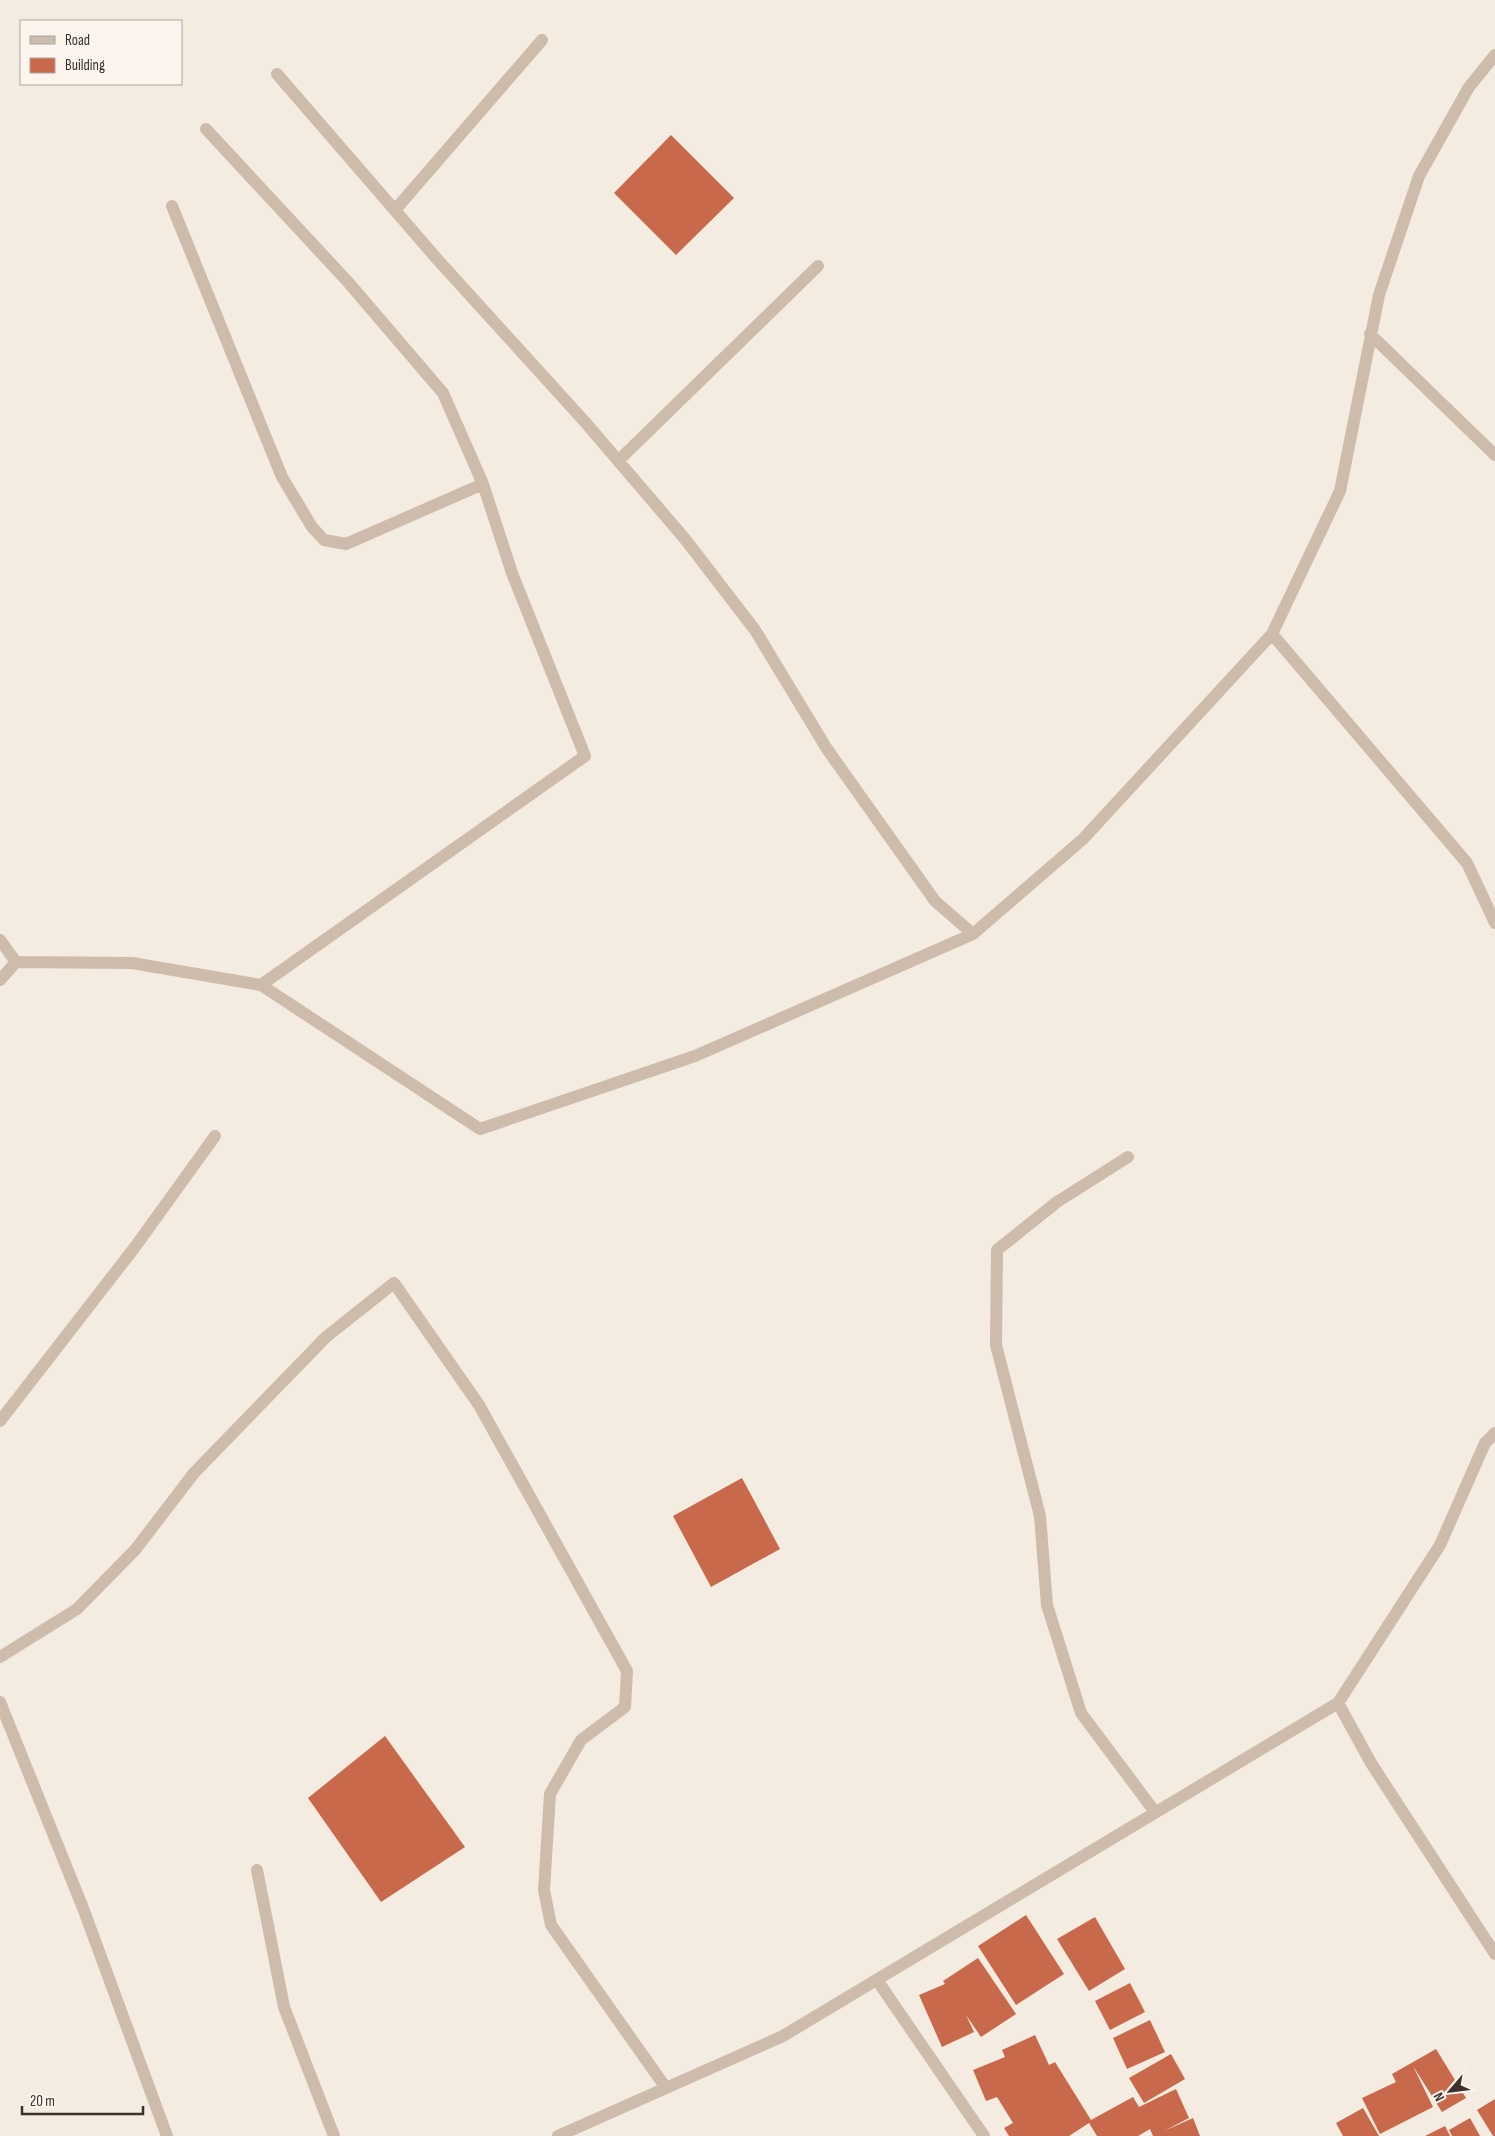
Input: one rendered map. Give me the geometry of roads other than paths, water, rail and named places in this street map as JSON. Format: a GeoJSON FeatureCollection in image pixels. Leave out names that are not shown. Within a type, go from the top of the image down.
{"type":"FeatureCollection","features":[{"type":"Feature","properties":{"kind":"street"},"geometry":{"type":"LineString","coordinates":[[395,210],[542,40]]}},
{"type":"Feature","properties":{"kind":"street"},"geometry":{"type":"LineString","coordinates":[[0,980],[16,962],[132,963],[261,985],[480,1129],[695,1056],[973,934],[1083,839],[1272,634],[1340,491],[1379,295],[1419,176],[1469,87],[1495,55]]}},
{"type":"Feature","properties":{"kind":"street"},"geometry":{"type":"LineString","coordinates":[[277,74],[685,538],[755,630],[827,749],[935,901],[973,934]]}},
{"type":"Feature","properties":{"kind":"street"},"geometry":{"type":"LineString","coordinates":[[206,129],[348,282],[443,393],[484,484],[512,573],[585,756],[261,985]]}},
{"type":"Feature","properties":{"kind":"street"},"geometry":{"type":"LineString","coordinates":[[172,206],[282,477],[312,527],[324,540],[346,544],[484,484]]}},
{"type":"Feature","properties":{"kind":"street"},"geometry":{"type":"LineString","coordinates":[[618,461],[818,266]]}},
{"type":"Feature","properties":{"kind":"street"},"geometry":{"type":"LineString","coordinates":[[1370,334],[1495,455]]}},
{"type":"Feature","properties":{"kind":"street"},"geometry":{"type":"LineString","coordinates":[[1272,634],[1467,863],[1495,923]]}},
{"type":"Feature","properties":{"kind":"street"},"geometry":{"type":"LineString","coordinates":[[0,940],[16,962]]}},
{"type":"Feature","properties":{"kind":"street"},"geometry":{"type":"LineString","coordinates":[[0,1421],[135,1247],[215,1136]]}},
{"type":"Feature","properties":{"kind":"street"},"geometry":{"type":"LineString","coordinates":[[1128,1157],[1057,1202],[997,1250],[996,1345],[1040,1516],[1047,1605],[1080,1713],[1154,1812]]}},
{"type":"Feature","properties":{"kind":"street"},"geometry":{"type":"LineString","coordinates":[[0,1658],[77,1609],[135,1550],[194,1473],[319,1344],[394,1282],[480,1405],[627,1671],[625,1708],[581,1740],[550,1794],[544,1890],[551,1925],[666,2088]]}},
{"type":"Feature","properties":{"kind":"street"},"geometry":{"type":"LineString","coordinates":[[558,2136],[783,2036],[1338,1703],[1440,1545],[1485,1443],[1495,1433]]}},
{"type":"Feature","properties":{"kind":"street"},"geometry":{"type":"LineString","coordinates":[[0,1702],[83,1908],[167,2136]]}},
{"type":"Feature","properties":{"kind":"street"},"geometry":{"type":"LineString","coordinates":[[1338,1703],[1370,1763],[1495,1954]]}},
{"type":"Feature","properties":{"kind":"street"},"geometry":{"type":"LineString","coordinates":[[257,1870],[284,2007],[334,2136]]}},
{"type":"Feature","properties":{"kind":"street"},"geometry":{"type":"LineString","coordinates":[[877,1980],[984,2136]]}}]}
